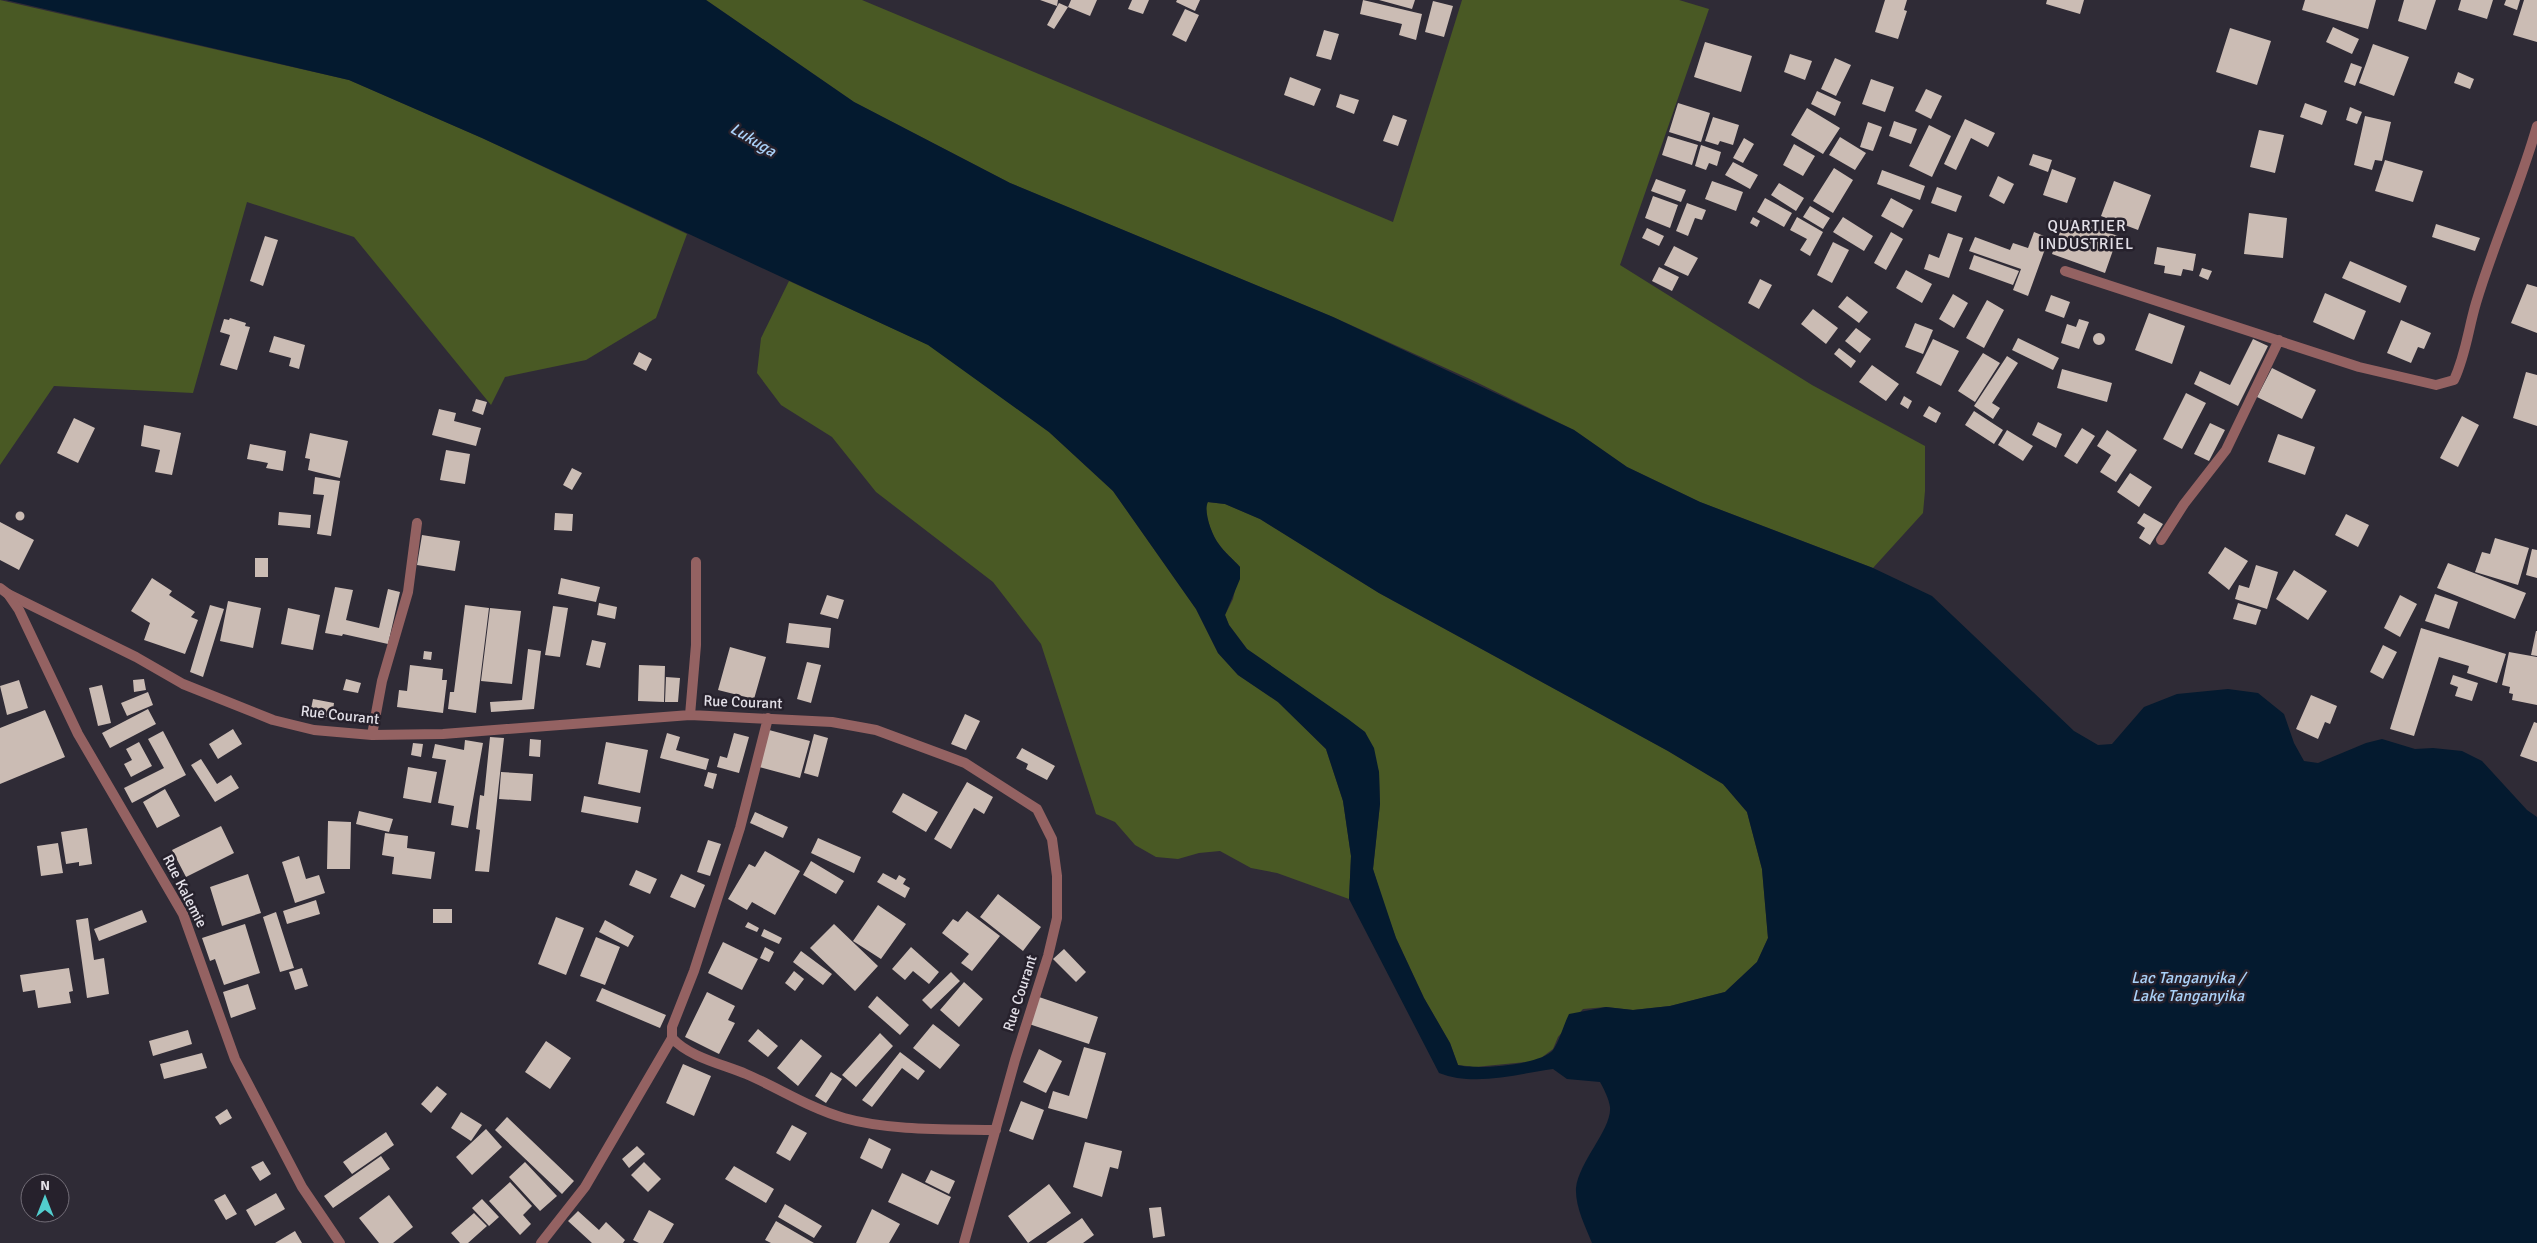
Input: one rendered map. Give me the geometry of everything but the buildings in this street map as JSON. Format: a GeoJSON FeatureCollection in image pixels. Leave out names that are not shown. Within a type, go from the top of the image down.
{"type":"FeatureCollection","features":[{"type":"Feature","properties":{"kind":"street"},"geometry":{"type":"LineString","coordinates":[[2065,272],[2359,367],[2436,385],[2454,380],[2464,359],[2476,303],[2512,204],[2537,126]]}},
{"type":"Feature","properties":{"kind":"street"},"geometry":{"type":"LineString","coordinates":[[2161,540],[2184,504],[2226,450],[2279,340]]}},
{"type":"Feature","properties":{"kind":"street"},"geometry":{"type":"LineString","coordinates":[[372,735],[382,681],[408,592],[417,523]]}},
{"type":"Feature","properties":{"kind":"street"},"geometry":{"type":"LineString","coordinates":[[690,716],[696,645],[696,562]]}},
{"type":"Feature","properties":{"kind":"street","name":"Rue Courant"},"geometry":{"type":"LineString","coordinates":[[4,591],[183,684],[272,720],[314,730],[372,735],[443,734],[690,716],[832,722],[876,730],[965,763],[1036,809],[1052,839],[1057,876],[1056,918],[1048,956],[964,1243]]}},
{"type":"Feature","properties":{"kind":"street","name":"Rue Kalemie"},"geometry":{"type":"LineString","coordinates":[[4,591],[19,610],[78,734],[184,914],[235,1059],[302,1187],[340,1243]]}},
{"type":"Feature","properties":{"kind":"street"},"geometry":{"type":"LineString","coordinates":[[541,1243],[585,1187],[672,1038],[672,1027],[694,971],[740,828],[768,718]]}},
{"type":"Feature","properties":{"kind":"street"},"geometry":{"type":"LineString","coordinates":[[672,1038],[680,1047],[750,1076],[804,1103],[844,1118],[914,1128],[996,1130]]}},
{"type":"Feature","properties":{"kind":"green space"},"geometry":{"type":"Polygon","coordinates":[[[0,0],[349,80],[482,138],[687,234],[656,318],[586,360],[505,377],[491,405],[354,237],[247,202],[193,393],[54,386],[0,465],[0,0]]]}},
{"type":"Feature","properties":{"kind":"green space"},"geometry":{"type":"Polygon","coordinates":[[[706,0],[862,0],[1393,222],[1462,0],[1679,0],[1709,9],[1620,265],[1812,385],[1925,446],[1923,513],[1873,568],[1700,502],[1627,467],[1574,430],[1470,379],[1333,317],[1010,183],[854,102],[706,0]]]}},
{"type":"Feature","properties":{"kind":"green space"},"geometry":{"type":"Polygon","coordinates":[[[789,281],[929,345],[1049,432],[1113,491],[1196,609],[1218,653],[1238,675],[1278,702],[1326,749],[1343,801],[1351,856],[1349,899],[1277,873],[1251,868],[1220,851],[1199,853],[1178,859],[1156,857],[1135,845],[1115,822],[1096,814],[1041,644],[993,582],[876,492],[832,437],[781,405],[757,373],[761,338],[789,281]]]}},
{"type":"Feature","properties":{"kind":"green space"},"geometry":{"type":"Polygon","coordinates":[[[1207,502],[1225,504],[1260,519],[1379,593],[1668,751],[1723,784],[1747,812],[1762,869],[1768,938],[1757,962],[1725,992],[1670,1006],[1633,1010],[1606,1007],[1583,1009],[1558,1037],[1553,1049],[1537,1061],[1475,1067],[1458,1065],[1450,1043],[1424,998],[1396,938],[1373,869],[1380,804],[1379,772],[1365,732],[1247,649],[1229,625],[1225,615],[1233,599],[1240,567],[1220,546],[1213,534],[1207,517],[1207,502]]]}},
{"type":"Feature","properties":{"kind":"water","name":"Lac Tanganyika / Lake Tanganyika"},"geometry":{"type":"Polygon","coordinates":[[[6,0],[706,0],[854,102],[1010,183],[1333,317],[1574,430],[1627,467],[1700,502],[1873,568],[1932,596],[2074,731],[2098,745],[2112,744],[2144,707],[2177,694],[2228,689],[2258,693],[2284,714],[2294,743],[2304,761],[2318,763],[2366,743],[2382,739],[2415,749],[2433,748],[2462,751],[2482,761],[2527,810],[2537,817],[2537,1243],[1592,1243],[1579,1209],[1576,1188],[1583,1167],[1601,1135],[1609,1116],[1609,1101],[1600,1082],[1567,1079],[1553,1069],[1481,1079],[1453,1077],[1439,1073],[1349,899],[1351,856],[1343,801],[1326,749],[1278,702],[1238,675],[1218,653],[1196,609],[1113,491],[1049,432],[928,345],[482,138],[349,80],[6,0]],[[1208,502],[1207,511],[1209,523],[1216,539],[1240,567],[1240,579],[1225,615],[1229,625],[1247,649],[1365,732],[1374,748],[1379,772],[1380,804],[1373,869],[1396,938],[1424,998],[1450,1043],[1458,1065],[1479,1067],[1508,1065],[1536,1059],[1553,1050],[1569,1014],[1606,1007],[1633,1010],[1670,1006],[1725,992],[1757,962],[1768,938],[1762,869],[1747,812],[1723,784],[1668,751],[1379,593],[1260,519],[1225,504],[1208,502]]]}},
{"type":"Feature","properties":{"kind":"district","name":"QUARTIER INDUSTRIEL"},"geometry":{"type":"Point","coordinates":[2087,235]}},
{"type":"Feature","properties":{"kind":"water label","name":"Lukuga"},"geometry":{"type":"Point","coordinates":[753,140]}}]}
